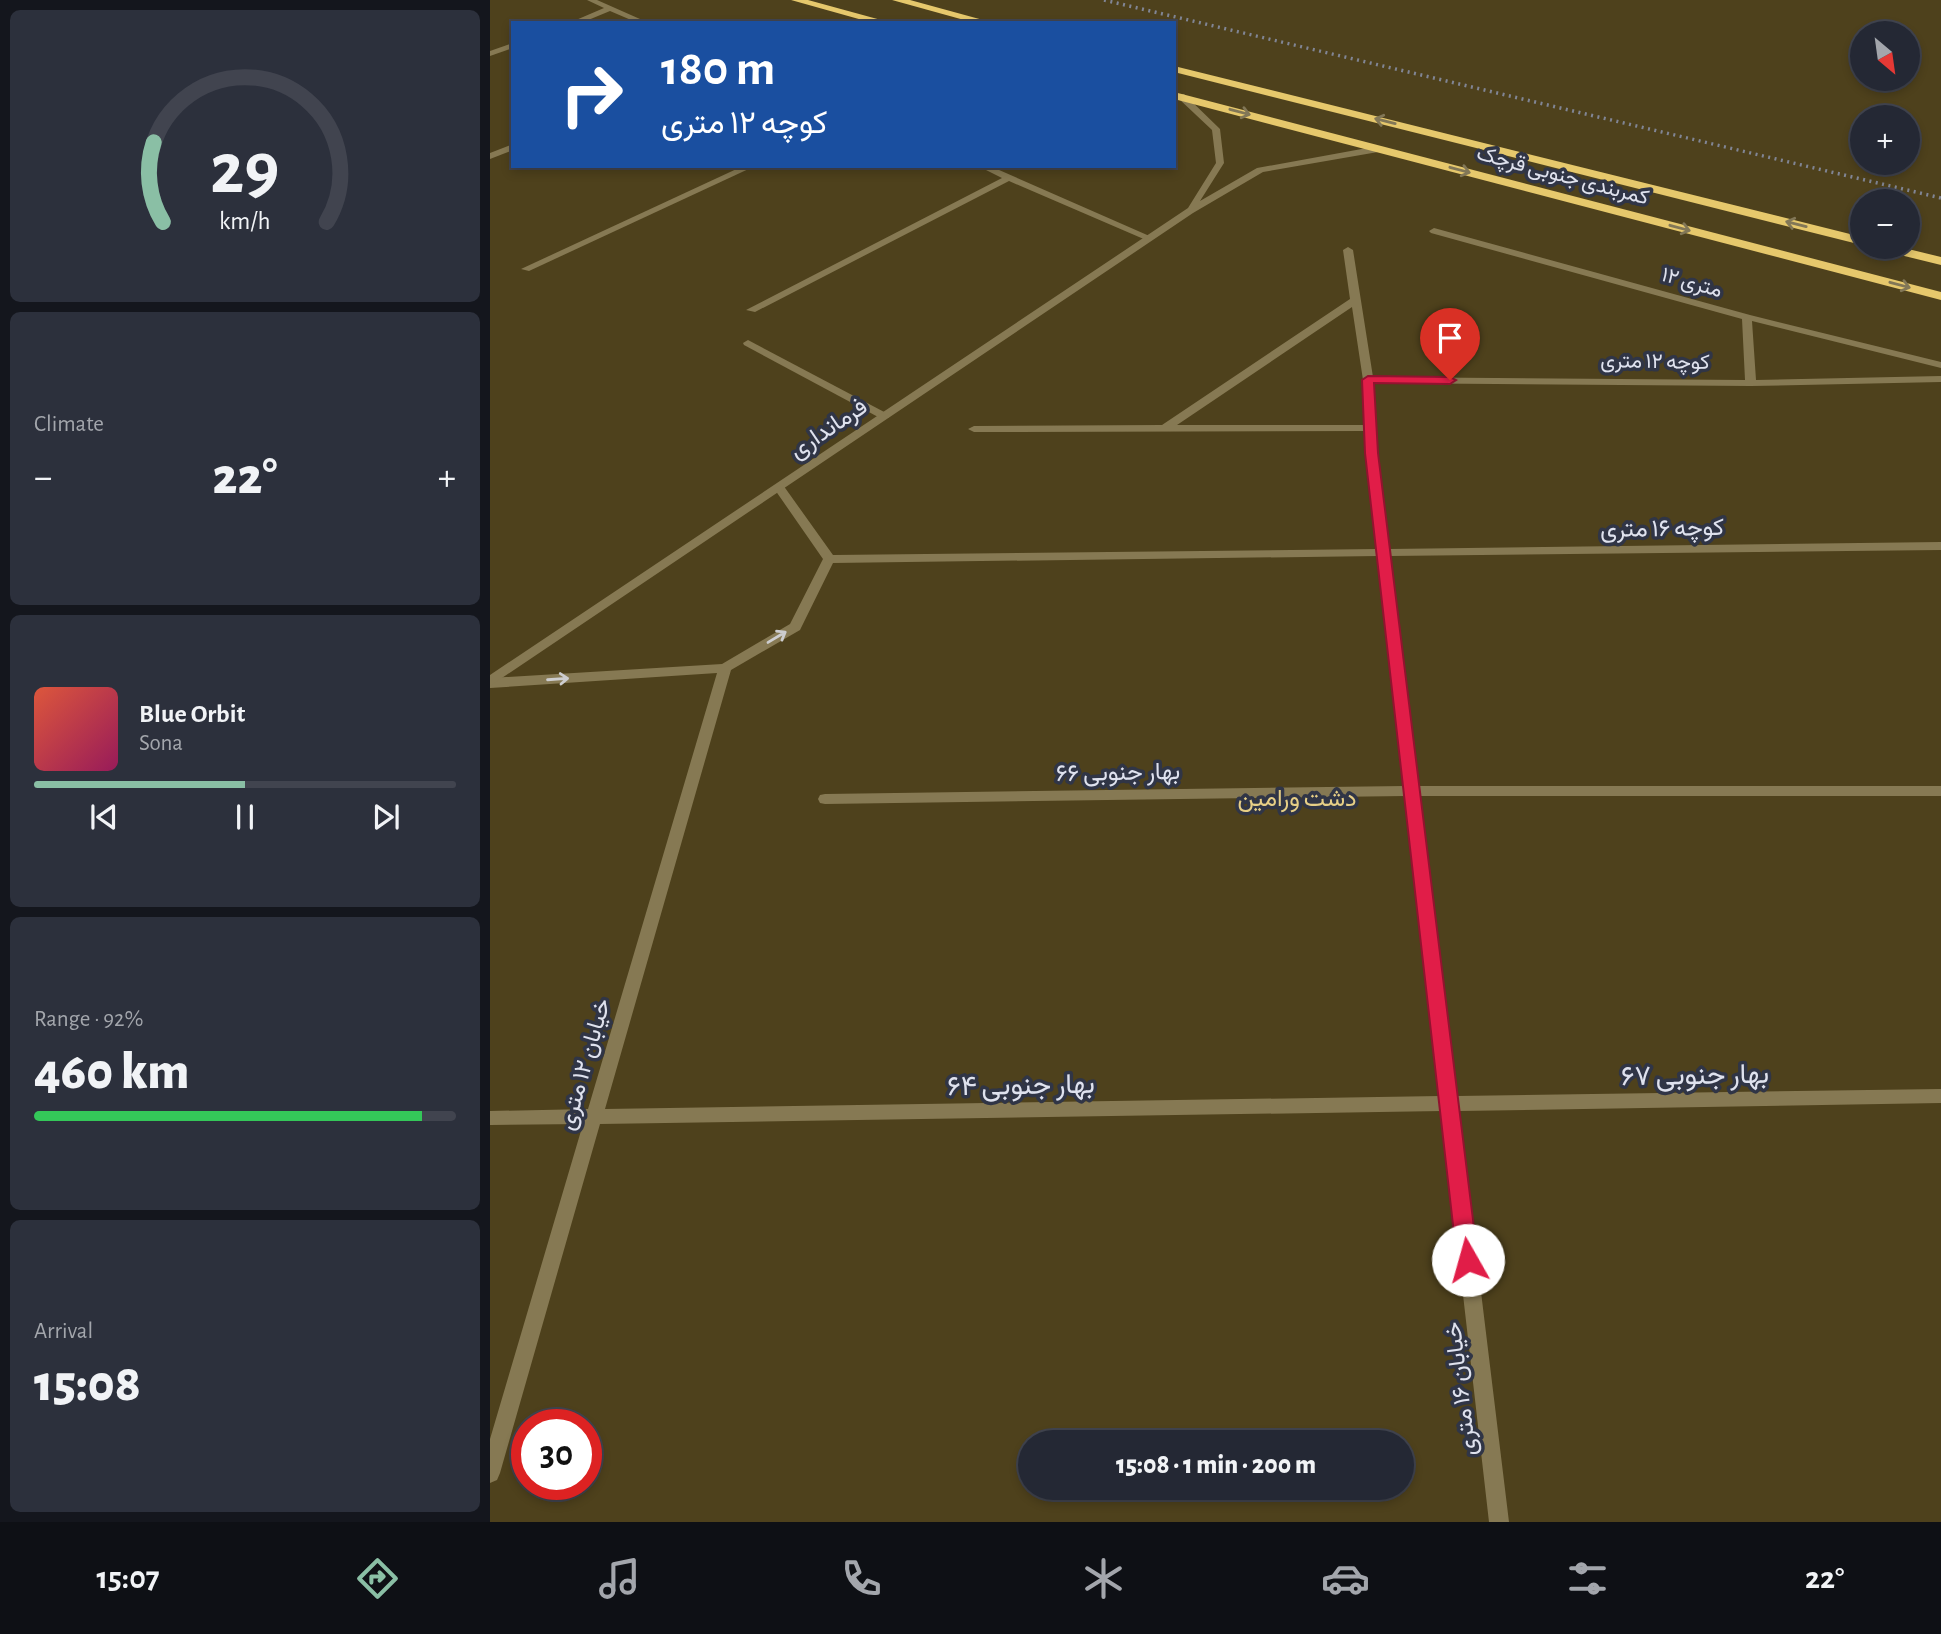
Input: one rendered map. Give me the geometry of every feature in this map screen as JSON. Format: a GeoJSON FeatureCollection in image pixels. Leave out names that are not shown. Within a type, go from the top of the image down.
{"type":"FeatureCollection","features":[{"type":"Feature","properties":{"kind":"highway"},"geometry":{"type":"LineString","coordinates":[[796,0],[879,21]]}},
{"type":"Feature","properties":{"kind":"highway"},"geometry":{"type":"LineString","coordinates":[[897,0],[981,21]]}},
{"type":"Feature","properties":{"kind":"highway","name":"کمربندی جنوبی قرچک"},"geometry":{"type":"LineString","coordinates":[[1176,70],[1850,238]]}},
{"type":"Feature","properties":{"kind":"highway","name":"کمربندی جنوبی قرچک"},"geometry":{"type":"LineString","coordinates":[[1177,96],[1941,296]]}},
{"type":"Feature","properties":{"kind":"highway"},"geometry":{"type":"LineString","coordinates":[[1920,256],[1941,261]]}},
{"type":"Feature","properties":{"kind":"street"},"geometry":{"type":"LineString","coordinates":[[591,0],[640,21]]}},
{"type":"Feature","properties":{"kind":"street"},"geometry":{"type":"LineString","coordinates":[[578,21],[611,8]]}},
{"type":"Feature","properties":{"kind":"street"},"geometry":{"type":"LineString","coordinates":[[490,54],[511,46]]}},
{"type":"Feature","properties":{"kind":"street"},"geometry":{"type":"LineString","coordinates":[[1177,96],[1216,129],[1220,163],[1190,211]]}},
{"type":"Feature","properties":{"kind":"street"},"geometry":{"type":"LineString","coordinates":[[490,156],[511,148]]}},
{"type":"Feature","properties":{"kind":"street","name":"فرمانداری"},"geometry":{"type":"LineString","coordinates":[[490,682],[1190,211],[1260,170],[1378,149]]}},
{"type":"Feature","properties":{"kind":"street"},"geometry":{"type":"LineString","coordinates":[[526,270],[747,168]]}},
{"type":"Feature","properties":{"kind":"street"},"geometry":{"type":"LineString","coordinates":[[986,168],[1149,237]]}},
{"type":"Feature","properties":{"kind":"street"},"geometry":{"type":"LineString","coordinates":[[751,310],[1008,178]]}},
{"type":"Feature","properties":{"kind":"street","name":"۱۲ متری"},"geometry":{"type":"LineString","coordinates":[[1434,231],[1746,317],[1941,365]]}},
{"type":"Feature","properties":{"kind":"street","name":"خیابان ۱۶ متری"},"geometry":{"type":"LineString","coordinates":[[1348,250],[1368,380],[1369,428],[1499,1522]]}},
{"type":"Feature","properties":{"kind":"street"},"geometry":{"type":"LineString","coordinates":[[1164,428],[1354,301]]}},
{"type":"Feature","properties":{"kind":"street"},"geometry":{"type":"LineString","coordinates":[[1746,317],[1751,383]]}},
{"type":"Feature","properties":{"kind":"street"},"geometry":{"type":"LineString","coordinates":[[748,343],[884,416]]}},
{"type":"Feature","properties":{"kind":"street","name":"کوچه ۱۲ متری"},"geometry":{"type":"LineString","coordinates":[[1368,380],[1751,383],[1941,379]]}},
{"type":"Feature","properties":{"kind":"street"},"geometry":{"type":"LineString","coordinates":[[974,429],[1369,428]]}},
{"type":"Feature","properties":{"kind":"street"},"geometry":{"type":"LineString","coordinates":[[490,682],[725,668],[795,627],[829,559],[779,487]]}},
{"type":"Feature","properties":{"kind":"street","name":"کوچه ۱۶ متری"},"geometry":{"type":"LineString","coordinates":[[829,559],[1941,546]]}},
{"type":"Feature","properties":{"kind":"street","name":"خیابان ۱۲ متری"},"geometry":{"type":"LineString","coordinates":[[490,1473],[725,668]]}},
{"type":"Feature","properties":{"kind":"street"},"geometry":{"type":"LineString","coordinates":[[1412,792],[1941,791]]}},
{"type":"Feature","properties":{"kind":"street","name":"بهار جنوبی ۶۶"},"geometry":{"type":"LineString","coordinates":[[825,799],[1412,792]]}},
{"type":"Feature","properties":{"kind":"street","name":"بهار جنوبی ۶۷"},"geometry":{"type":"LineString","coordinates":[[1449,1104],[1941,1096]]}},
{"type":"Feature","properties":{"kind":"street","name":"بهار جنوبی ۶۴"},"geometry":{"type":"LineString","coordinates":[[490,1118],[1449,1104]]}},
{"type":"Feature","properties":{"kind":"green space","name":"دشت ورامین"},"geometry":{"type":"Polygon","coordinates":[[[490,0],[1941,0],[1941,1522],[490,1522],[490,0]]]}},
{"type":"Feature","properties":{"kind":"railway"},"geometry":{"type":"LineString","coordinates":[[1104,0],[1941,198]]}},
{"type":"Feature","properties":{"kind":"route"},"geometry":{"type":"LineString","coordinates":[[1450,380],[1368,380],[1369,428],[1468,1260]]}}]}
